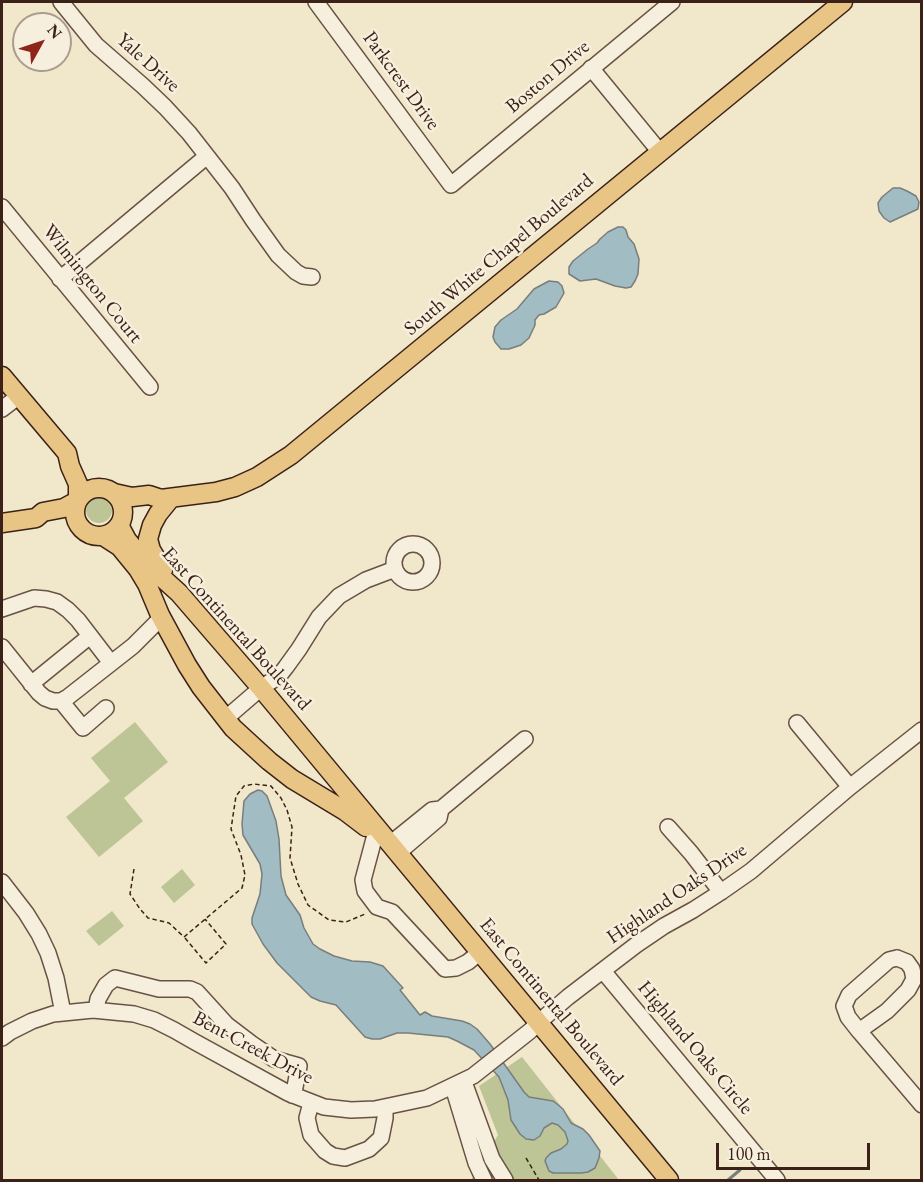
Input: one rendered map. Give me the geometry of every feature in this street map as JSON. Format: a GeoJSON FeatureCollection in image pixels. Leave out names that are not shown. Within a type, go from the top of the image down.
{"type":"FeatureCollection","features":[{"type":"Feature","properties":{"kind":"main road","name":"South White Chapel Boulevard"},"geometry":{"type":"LineString","coordinates":[[108,490],[132,497],[149,495],[166,498],[216,492],[235,487],[257,477],[291,455],[843,2]]}},
{"type":"Feature","properties":{"kind":"main road"},"geometry":{"type":"LineString","coordinates":[[2,376],[67,453],[78,460],[87,475],[108,490],[122,504],[121,522],[109,534],[103,536],[90,535],[70,521],[44,521],[36,518],[2,523]]}},
{"type":"Feature","properties":{"kind":"main road"},"geometry":{"type":"LineString","coordinates":[[67,453],[78,484],[78,499]]}},
{"type":"Feature","properties":{"kind":"main road"},"geometry":{"type":"LineString","coordinates":[[80,527],[74,514],[74,507],[78,499],[88,489],[108,490]]}},
{"type":"Feature","properties":{"kind":"main road","name":"South White Chapel Boulevard"},"geometry":{"type":"LineString","coordinates":[[121,522],[132,510],[166,498]]}},
{"type":"Feature","properties":{"kind":"main road"},"geometry":{"type":"LineString","coordinates":[[166,498],[152,525],[148,539],[156,559],[179,593]]}},
{"type":"Feature","properties":{"kind":"main road"},"geometry":{"type":"LineString","coordinates":[[36,518],[43,512],[64,508],[78,499]]}},
{"type":"Feature","properties":{"kind":"main road","name":"East Continental Boulevard"},"geometry":{"type":"LineString","coordinates":[[121,522],[128,540],[148,565],[179,593],[261,688],[388,844],[669,1180]]}},
{"type":"Feature","properties":{"kind":"main road"},"geometry":{"type":"LineString","coordinates":[[103,536],[120,547],[138,569],[170,635],[201,687],[225,719],[250,745],[292,779],[345,812],[388,844]]}},
{"type":"Feature","properties":{"kind":"street","name":"Yale Drive"},"geometry":{"type":"LineString","coordinates":[[61,2],[96,45],[165,107],[189,133],[232,188],[278,255],[296,272],[312,277]]}},
{"type":"Feature","properties":{"kind":"street","name":"Parkcrest Drive"},"geometry":{"type":"LineString","coordinates":[[316,2],[451,185]]}},
{"type":"Feature","properties":{"kind":"street","name":"Boston Drive"},"geometry":{"type":"LineString","coordinates":[[451,185],[672,2]]}},
{"type":"Feature","properties":{"kind":"street"},"geometry":{"type":"LineString","coordinates":[[591,68],[660,152]]}},
{"type":"Feature","properties":{"kind":"street"},"geometry":{"type":"LineString","coordinates":[[60,279],[207,156]]}},
{"type":"Feature","properties":{"kind":"street","name":"Wilmington Court"},"geometry":{"type":"LineString","coordinates":[[2,207],[150,387]]}},
{"type":"Feature","properties":{"kind":"street"},"geometry":{"type":"LineString","coordinates":[[2,409],[19,396]]}},
{"type":"Feature","properties":{"kind":"street"},"geometry":{"type":"LineString","coordinates":[[225,719],[261,688],[279,676],[319,617],[339,596],[366,580],[395,569]]}},
{"type":"Feature","properties":{"kind":"street"},"geometry":{"type":"LineString","coordinates":[[2,609],[34,598],[46,598],[57,602],[68,610],[111,663]]}},
{"type":"Feature","properties":{"kind":"street"},"geometry":{"type":"LineString","coordinates":[[2,647],[39,693],[53,701],[61,700],[68,697],[132,646],[158,621],[160,615]]}},
{"type":"Feature","properties":{"kind":"street"},"geometry":{"type":"LineString","coordinates":[[132,646],[158,635],[170,635]]}},
{"type":"Feature","properties":{"kind":"street"},"geometry":{"type":"LineString","coordinates":[[31,684],[90,636]]}},
{"type":"Feature","properties":{"kind":"street"},"geometry":{"type":"LineString","coordinates":[[61,700],[83,728],[106,708]]}},
{"type":"Feature","properties":{"kind":"street"},"geometry":{"type":"LineString","coordinates":[[797,723],[850,787]]}},
{"type":"Feature","properties":{"kind":"street","name":"Highland Oaks Drive"},"geometry":{"type":"LineString","coordinates":[[539,1022],[636,945],[751,871],[921,730]]}},
{"type":"Feature","properties":{"kind":"street"},"geometry":{"type":"LineString","coordinates":[[480,952],[456,968],[445,969],[392,912],[377,907],[364,891],[363,880],[388,844],[439,818],[441,810],[525,739]]}},
{"type":"Feature","properties":{"kind":"street"},"geometry":{"type":"LineString","coordinates":[[668,827],[721,892]]}},
{"type":"Feature","properties":{"kind":"street"},"geometry":{"type":"LineString","coordinates":[[2,882],[26,913],[48,953],[63,1013]]}},
{"type":"Feature","properties":{"kind":"street"},"geometry":{"type":"LineString","coordinates":[[859,1031],[887,1011],[908,990],[914,979],[912,969],[907,962],[897,958],[889,960],[849,995],[844,1006],[848,1017],[859,1031],[921,1105]]}},
{"type":"Feature","properties":{"kind":"street","name":"Highland Oaks Circle"},"geometry":{"type":"LineString","coordinates":[[603,971],[777,1180]]}},
{"type":"Feature","properties":{"kind":"street"},"geometry":{"type":"LineString","coordinates":[[96,1010],[98,999],[106,985],[115,978],[159,989],[190,989],[197,992],[227,1025],[252,1044],[274,1059],[299,1066],[292,1095]]}},
{"type":"Feature","properties":{"kind":"street","name":"Bent Creek Drive"},"geometry":{"type":"LineString","coordinates":[[2,1038],[32,1021],[53,1014],[96,1010],[134,1014],[154,1020],[174,1030],[292,1095],[324,1107],[351,1110],[385,1107],[427,1098],[458,1084],[482,1070],[539,1022]]}},
{"type":"Feature","properties":{"kind":"street"},"geometry":{"type":"LineString","coordinates":[[458,1084],[476,1162],[484,1180]]}},
{"type":"Feature","properties":{"kind":"street"},"geometry":{"type":"LineString","coordinates":[[458,1084],[492,1158],[505,1180]]}},
{"type":"Feature","properties":{"kind":"street"},"geometry":{"type":"LineString","coordinates":[[311,1103],[307,1118],[311,1135],[325,1151],[333,1156],[345,1158],[369,1149],[381,1138],[385,1107]]}},
{"type":"Feature","properties":{"kind":"path"},"geometry":{"type":"LineString","coordinates":[[184,937],[242,888],[245,875],[241,855],[231,830],[236,796],[244,786],[254,784],[271,786],[287,810],[292,827],[290,858],[298,885],[308,905],[329,920],[346,922],[377,907]]}},
{"type":"Feature","properties":{"kind":"path"},"geometry":{"type":"LineString","coordinates":[[134,869],[130,894],[140,909],[148,918],[169,923],[206,963],[226,944],[206,919]]}},
{"type":"Feature","properties":{"kind":"path"},"geometry":{"type":"LineString","coordinates":[[526,1158],[539,1180]]}},
{"type":"Feature","properties":{"kind":"green space"},"geometry":{"type":"Polygon","coordinates":[[[99,497],[108,501],[112,510],[108,519],[99,523],[90,519],[86,510],[90,501],[99,497]]]}},
{"type":"Feature","properties":{"kind":"green space"},"geometry":{"type":"Polygon","coordinates":[[[135,722],[168,762],[124,798],[143,821],[99,857],[66,817],[110,781],[91,758],[135,722]]]}},
{"type":"Feature","properties":{"kind":"green space"},"geometry":{"type":"Polygon","coordinates":[[[182,869],[195,885],[174,903],[161,887],[182,869]]]}},
{"type":"Feature","properties":{"kind":"green space"},"geometry":{"type":"Polygon","coordinates":[[[112,911],[124,926],[99,946],[86,931],[112,911]]]}},
{"type":"Feature","properties":{"kind":"green space"},"geometry":{"type":"Polygon","coordinates":[[[522,1057],[619,1180],[471,1180],[498,1135],[479,1086],[522,1057]]]}},
{"type":"Feature","properties":{"kind":"water"},"geometry":{"type":"Polygon","coordinates":[[[893,188],[907,191],[916,196],[919,202],[918,209],[890,222],[879,211],[878,203],[893,188]]]}},
{"type":"Feature","properties":{"kind":"water"},"geometry":{"type":"Polygon","coordinates":[[[618,227],[626,230],[639,259],[638,274],[631,287],[615,286],[596,279],[580,281],[569,274],[569,267],[573,261],[608,232],[618,227]]]}},
{"type":"Feature","properties":{"kind":"water"},"geometry":{"type":"Polygon","coordinates":[[[549,281],[558,282],[564,293],[556,307],[539,315],[529,338],[521,345],[501,349],[493,337],[495,327],[517,309],[534,289],[549,281]]]}},
{"type":"Feature","properties":{"kind":"water"},"geometry":{"type":"Polygon","coordinates":[[[258,790],[267,796],[276,821],[281,876],[286,895],[300,915],[313,944],[334,956],[383,966],[403,988],[400,990],[420,1015],[425,1012],[432,1016],[462,1021],[477,1029],[529,1097],[553,1101],[563,1109],[571,1123],[589,1135],[600,1151],[595,1168],[581,1173],[549,1171],[546,1158],[567,1144],[565,1132],[552,1123],[544,1128],[540,1136],[534,1140],[526,1139],[520,1134],[511,1120],[508,1100],[499,1077],[474,1050],[448,1037],[397,1033],[380,1039],[365,1037],[336,1005],[311,997],[277,963],[252,924],[260,894],[262,874],[260,864],[243,835],[242,824],[244,801],[258,790]]]}},
{"type":"Feature","properties":{"kind":"waterway"},"geometry":{"type":"LineString","coordinates":[[728,1180],[740,1170]]}}]}
